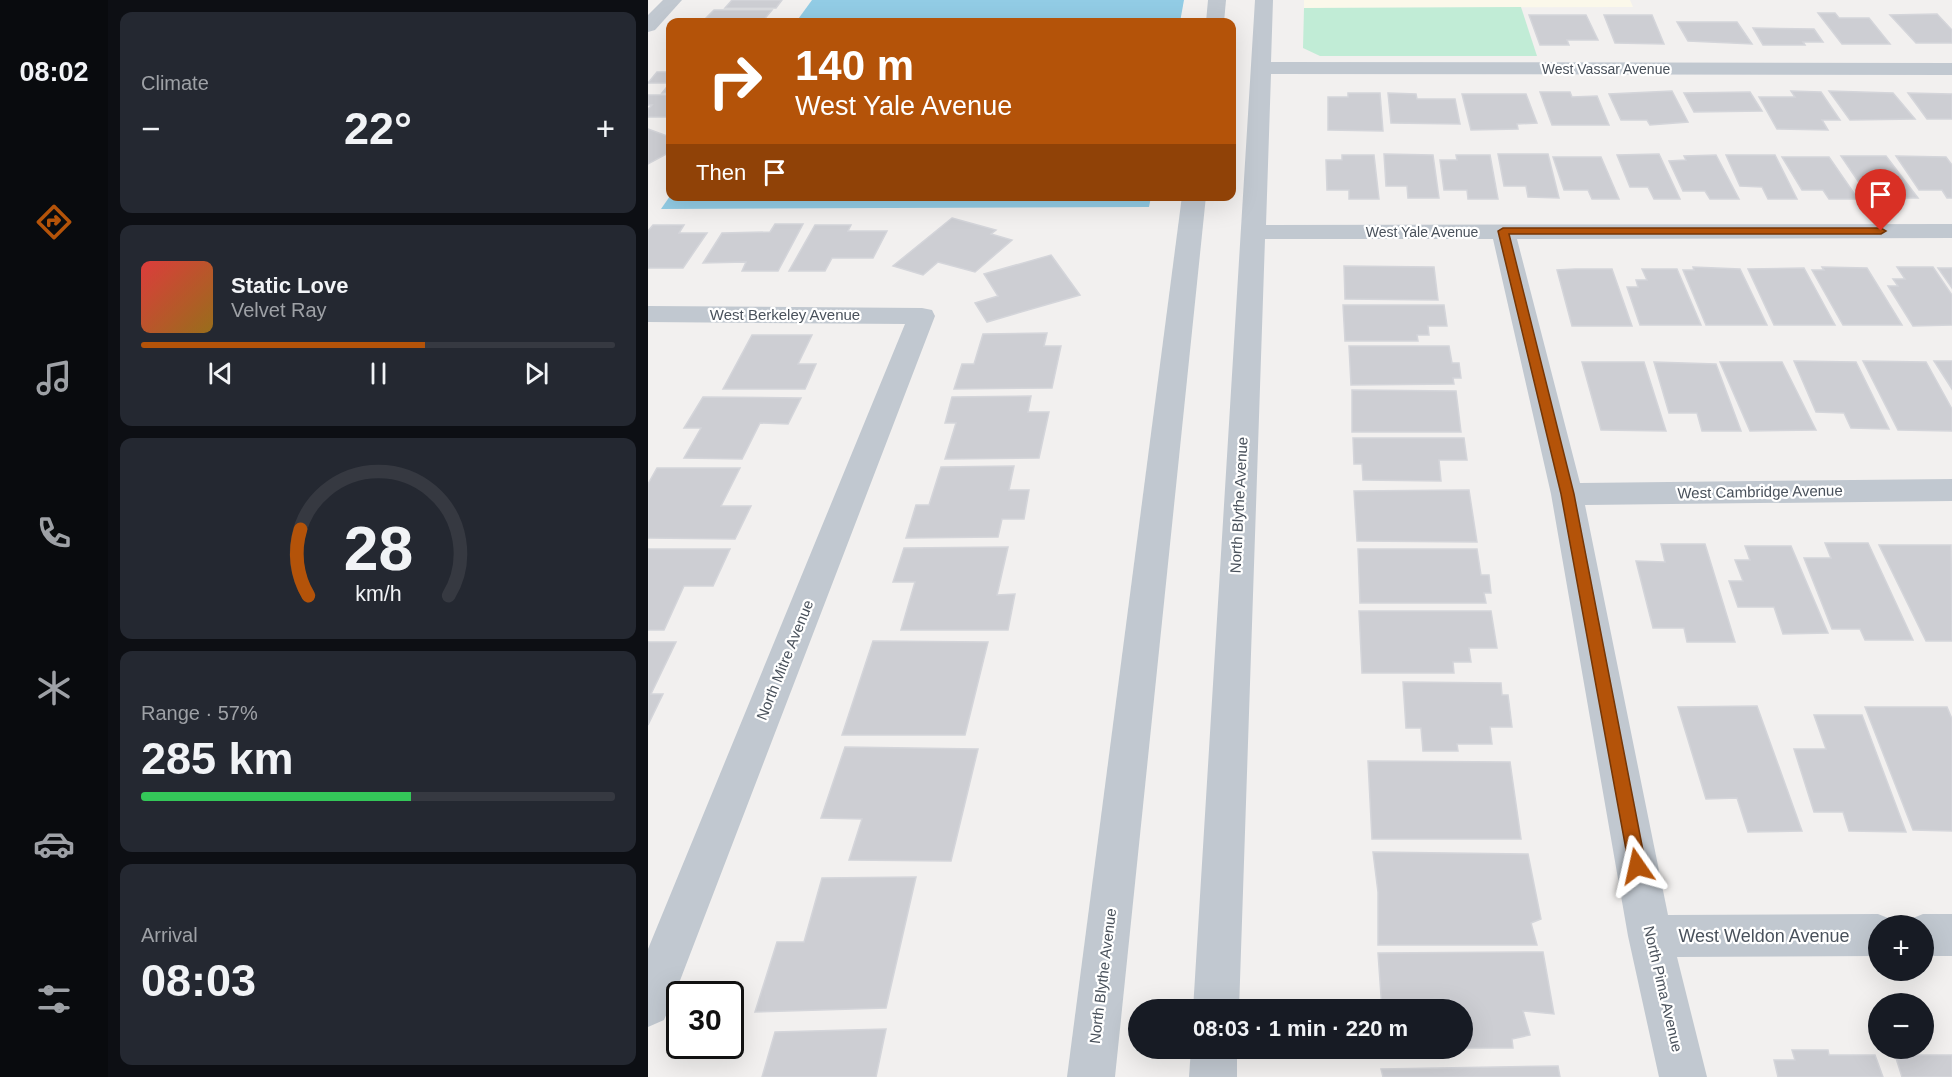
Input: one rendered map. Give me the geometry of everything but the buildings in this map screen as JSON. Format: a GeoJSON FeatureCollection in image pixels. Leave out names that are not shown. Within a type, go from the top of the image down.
{"type":"FeatureCollection","features":[{"type":"Feature","properties":{"kind":"street"},"geometry":{"type":"LineString","coordinates":[[648,26],[673,0]]}},
{"type":"Feature","properties":{"kind":"street"},"geometry":{"type":"LineString","coordinates":[[1215,18],[1217,0]]}},
{"type":"Feature","properties":{"kind":"street","name":"North Blythe Avenue"},"geometry":{"type":"LineString","coordinates":[[1217,999],[1264,0]]}},
{"type":"Feature","properties":{"kind":"street","name":"West Vassar Avenue"},"geometry":{"type":"LineString","coordinates":[[1260,68],[1952,69]]}},
{"type":"Feature","properties":{"kind":"street","name":"North Blythe Avenue"},"geometry":{"type":"LineString","coordinates":[[1091,1077],[1193,201]]}},
{"type":"Feature","properties":{"kind":"street","name":"North Pima Avenue"},"geometry":{"type":"LineString","coordinates":[[1503,231],[1567,494],[1650,936],[1683,1077]]}},
{"type":"Feature","properties":{"kind":"street","name":"West Yale Avenue"},"geometry":{"type":"LineString","coordinates":[[1252,232],[1952,231]]}},
{"type":"Feature","properties":{"kind":"street","name":"West Berkeley Avenue"},"geometry":{"type":"LineString","coordinates":[[648,314],[922,316]]}},
{"type":"Feature","properties":{"kind":"street","name":"North Mitre Avenue"},"geometry":{"type":"LineString","coordinates":[[648,1004],[922,316]]}},
{"type":"Feature","properties":{"kind":"street","name":"West Cambridge Avenue"},"geometry":{"type":"LineString","coordinates":[[1567,494],[1952,490]]}},
{"type":"Feature","properties":{"kind":"street"},"geometry":{"type":"LineString","coordinates":[[1934,935],[1952,934]]}},
{"type":"Feature","properties":{"kind":"street","name":"West Weldon Avenue"},"geometry":{"type":"LineString","coordinates":[[1650,936],[1868,935]]}},
{"type":"Feature","properties":{"kind":"street"},"geometry":{"type":"LineString","coordinates":[[1213,1077],[1214,1059]]}},
{"type":"Feature","properties":{"kind":"shaded area"},"geometry":{"type":"Polygon","coordinates":[[[1304,0],[1630,0],[1633,7],[1304,8],[1304,0]]]}},
{"type":"Feature","properties":{"kind":"green space"},"geometry":{"type":"Polygon","coordinates":[[[1521,7],[1537,56],[1320,56],[1303,48],[1304,8],[1521,7]]]}},
{"type":"Feature","properties":{"kind":"water"},"geometry":{"type":"Polygon","coordinates":[[[812,0],[1184,0],[1181,18],[799,18],[812,0]]]}},
{"type":"Feature","properties":{"kind":"water"},"geometry":{"type":"Polygon","coordinates":[[[667,201],[1150,201],[1149,207],[661,209],[667,201]]]}},
{"type":"Feature","properties":{"kind":"route"},"geometry":{"type":"LineString","coordinates":[[1637,866],[1567,494],[1503,231],[1881,231]]}}]}
